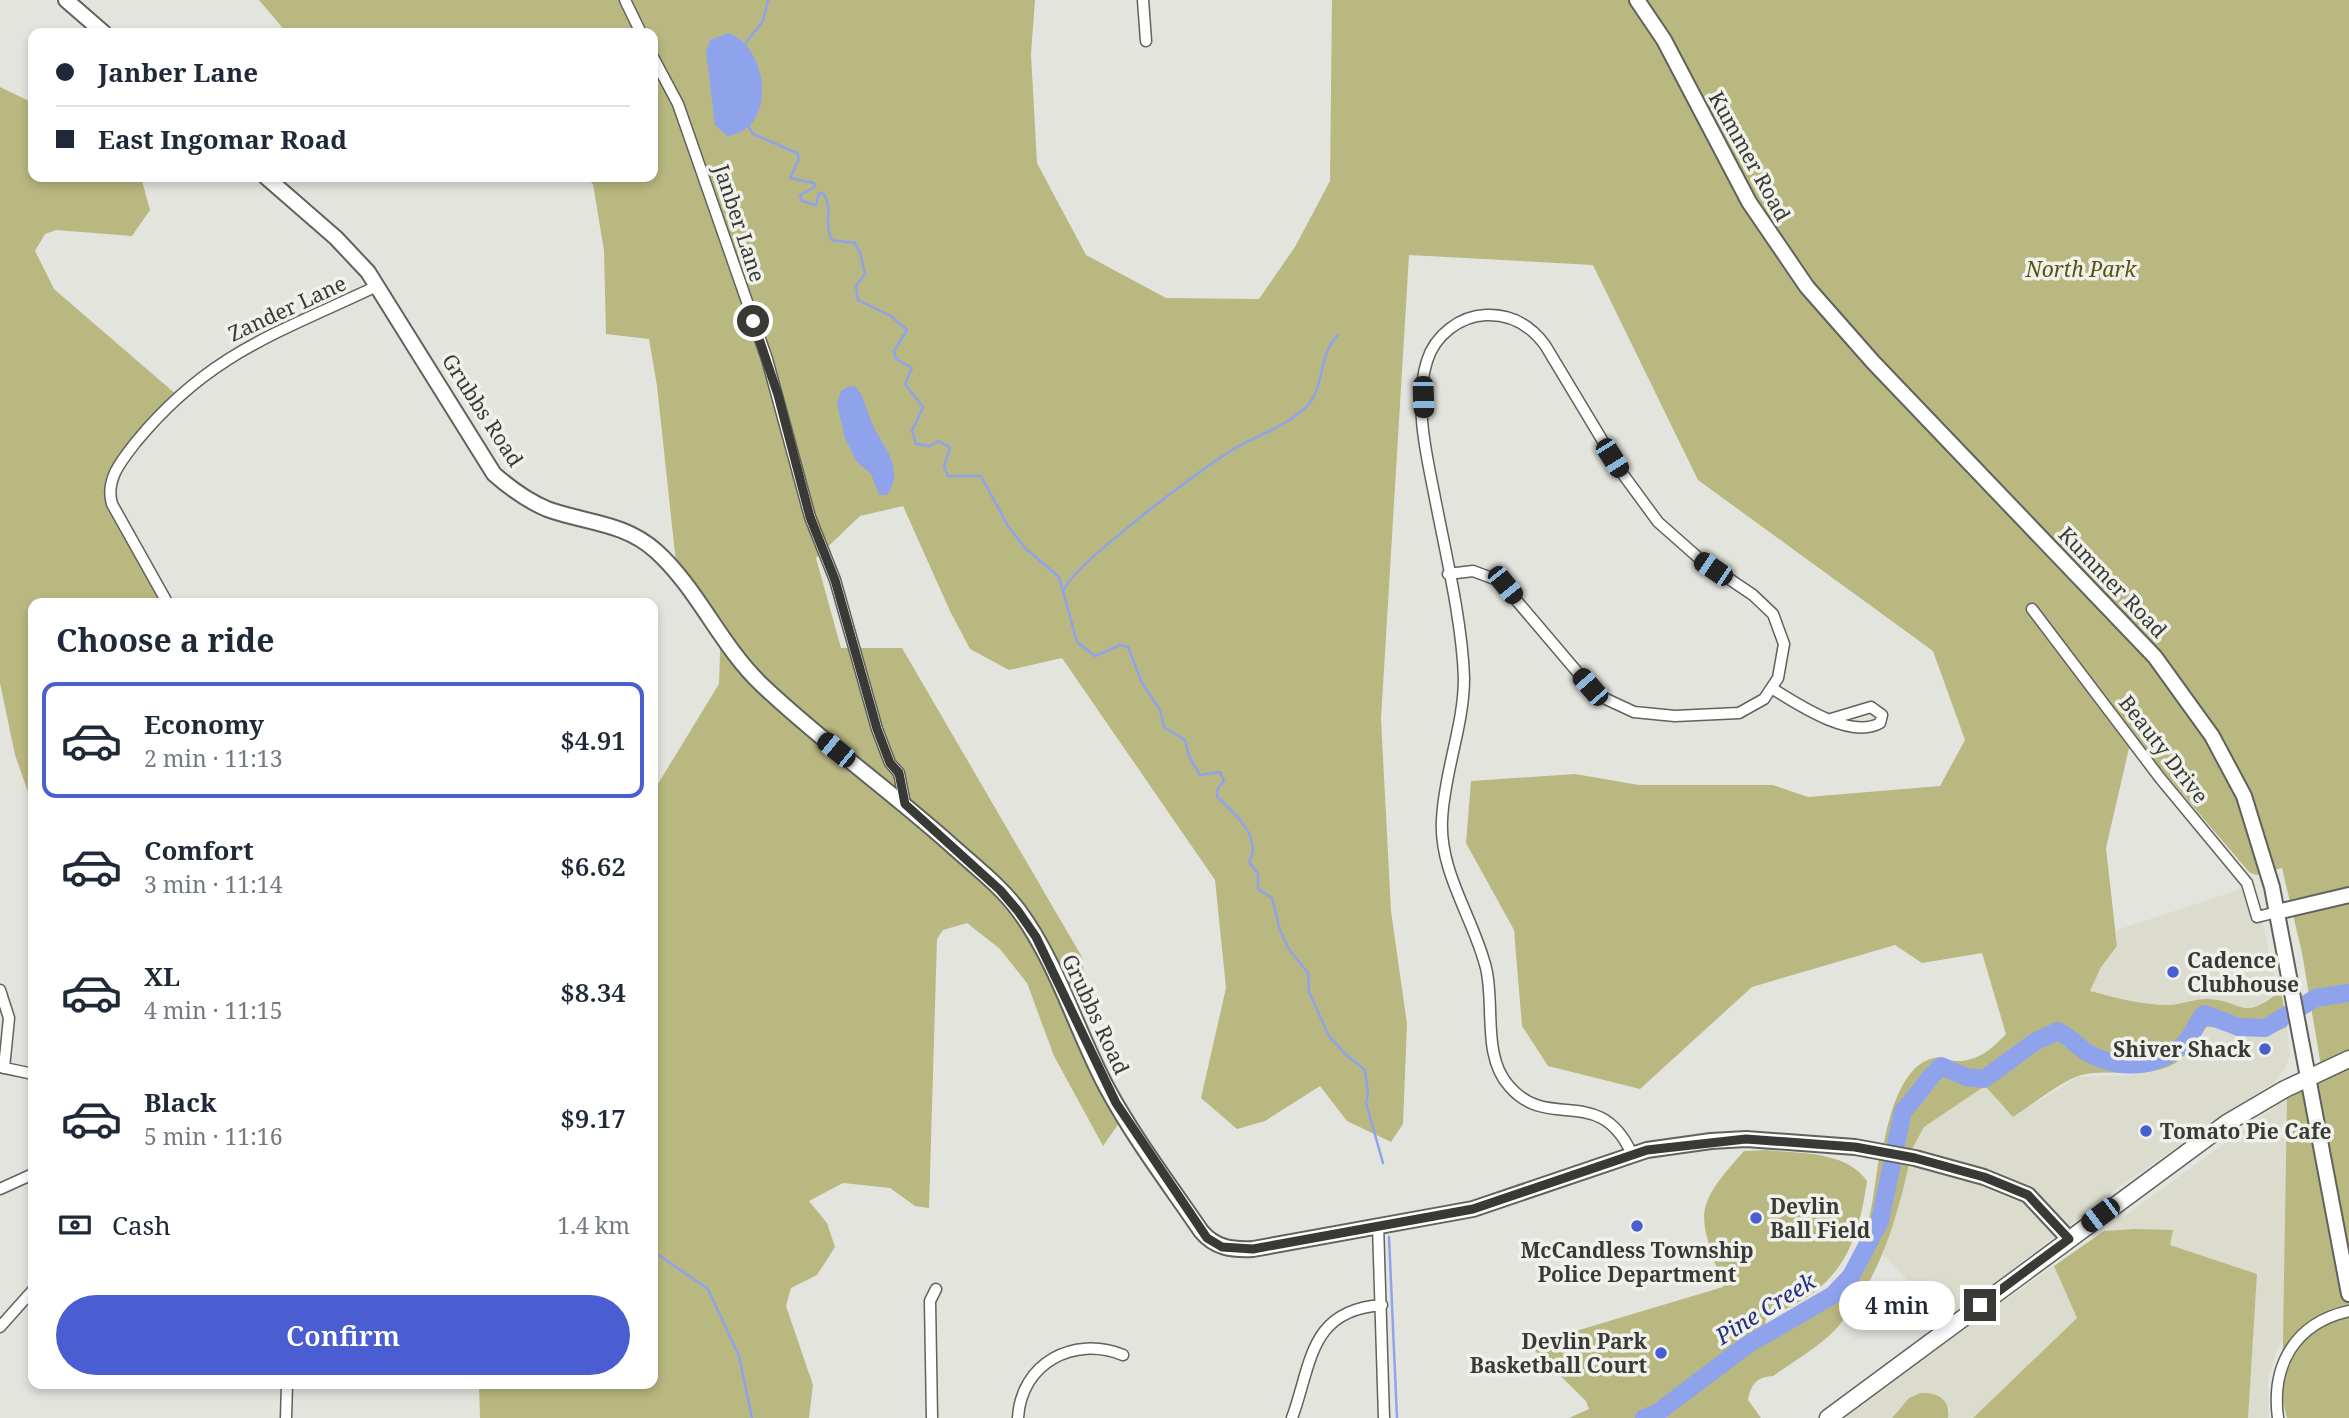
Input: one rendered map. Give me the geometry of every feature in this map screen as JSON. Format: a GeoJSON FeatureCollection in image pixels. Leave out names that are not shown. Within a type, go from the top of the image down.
{"type":"FeatureCollection","features":[{"type":"Feature","properties":{"kind":"main road"},"geometry":{"type":"LineString","coordinates":[[1828,1418],[2227,1123],[2308,1077],[2349,1059]]}},
{"type":"Feature","properties":{"kind":"street"},"geometry":{"type":"LineString","coordinates":[[66,0],[98,28]]}},
{"type":"Feature","properties":{"kind":"street"},"geometry":{"type":"LineString","coordinates":[[625,0],[639,28]]}},
{"type":"Feature","properties":{"kind":"street"},"geometry":{"type":"LineString","coordinates":[[1143,0],[1146,41]]}},
{"type":"Feature","properties":{"kind":"street","name":"Kummer Road"},"geometry":{"type":"LineString","coordinates":[[1637,0],[1664,40],[1749,202],[1807,287],[1873,362],[2155,657],[2183,692],[2212,736],[2244,796],[2277,912],[2349,1294]]}},
{"type":"Feature","properties":{"kind":"street","name":"Janber Lane"},"geometry":{"type":"LineString","coordinates":[[658,66],[678,104],[767,359],[810,517],[835,580],[877,729],[890,763],[899,773],[905,804]]}},
{"type":"Feature","properties":{"kind":"street","name":"Grubbs Road"},"geometry":{"type":"LineString","coordinates":[[272,182],[336,238],[377,286],[494,474],[519,496],[550,510],[603,522],[636,536],[656,551],[679,576],[754,677],[802,722],[905,804],[1000,890],[1018,911],[1041,948],[1116,1103],[1207,1238],[1222,1247],[1253,1249],[1484,1206],[1632,1154],[1685,1144],[1746,1139],[1809,1142],[1883,1152],[2013,1187],[2034,1200],[2069,1239]]}},
{"type":"Feature","properties":{"kind":"street","name":"Zander Lane"},"geometry":{"type":"LineString","coordinates":[[165,598],[112,504],[109,486],[114,474],[154,420],[190,385],[221,362],[281,329],[377,286]]}},
{"type":"Feature","properties":{"kind":"street"},"geometry":{"type":"LineString","coordinates":[[1448,574],[1480,572],[1500,581],[1590,687],[1606,699],[1634,712],[1675,716],[1732,714],[1758,704],[1773,689],[1782,668],[1784,643],[1777,621],[1769,608],[1701,561],[1658,522],[1622,473],[1545,345],[1527,326],[1506,316],[1479,316],[1452,327],[1433,347],[1427,362],[1423,388],[1425,438],[1448,574],[1463,657],[1464,692],[1443,810],[1442,835],[1448,863],[1485,967],[1495,1060],[1509,1086],[1527,1101],[1545,1108],[1600,1115],[1616,1128],[1632,1154]]}},
{"type":"Feature","properties":{"kind":"street","name":"Beauty Drive"},"geometry":{"type":"LineString","coordinates":[[2032,609],[2160,778],[2246,883],[2257,916],[2277,912]]}},
{"type":"Feature","properties":{"kind":"street"},"geometry":{"type":"LineString","coordinates":[[1773,689],[1815,715],[1830,719]]}},
{"type":"Feature","properties":{"kind":"street"},"geometry":{"type":"LineString","coordinates":[[2277,912],[2349,895]]}},
{"type":"Feature","properties":{"kind":"street"},"geometry":{"type":"LineString","coordinates":[[0,989],[8,1011],[2,1068],[28,1073]]}},
{"type":"Feature","properties":{"kind":"street"},"geometry":{"type":"LineString","coordinates":[[0,1189],[28,1176]]}},
{"type":"Feature","properties":{"kind":"street"},"geometry":{"type":"LineString","coordinates":[[1378,1225],[1384,1418]]}},
{"type":"Feature","properties":{"kind":"street"},"geometry":{"type":"LineString","coordinates":[[932,1418],[930,1301],[936,1289]]}},
{"type":"Feature","properties":{"kind":"street"},"geometry":{"type":"LineString","coordinates":[[0,1327],[28,1296]]}},
{"type":"Feature","properties":{"kind":"street"},"geometry":{"type":"LineString","coordinates":[[1292,1418],[1309,1358],[1322,1333],[1350,1310],[1382,1305]]}},
{"type":"Feature","properties":{"kind":"street"},"geometry":{"type":"LineString","coordinates":[[2277,1418],[2276,1384],[2286,1354],[2297,1337],[2314,1325],[2349,1311]]}},
{"type":"Feature","properties":{"kind":"street"},"geometry":{"type":"LineString","coordinates":[[1018,1418],[1024,1389],[1046,1361],[1059,1354],[1087,1348],[1123,1356]]}},
{"type":"Feature","properties":{"kind":"street"},"geometry":{"type":"LineString","coordinates":[[286,1418],[287,1389]]}},
{"type":"Feature","properties":{"kind":"shaded area"},"geometry":{"type":"Polygon","coordinates":[[[2243,885],[2250,903],[2258,901],[2273,971],[2281,990],[2255,1008],[2242,1009],[2211,999],[2170,1005],[2135,1003],[2089,992],[2101,967],[2117,946],[2117,930],[2232,892],[2243,885]]]}},
{"type":"Feature","properties":{"kind":"shaded area"},"geometry":{"type":"Polygon","coordinates":[[[2207,1027],[2253,1036],[2269,1036],[2287,1027],[2290,1056],[2284,1071],[2273,1083],[2124,1183],[1953,1315],[1921,1295],[1882,1253],[1899,1208],[1912,1149],[1924,1127],[1985,1086],[2013,1117],[2078,1077],[2134,1075],[2207,1027]]]}},
{"type":"Feature","properties":{"kind":"shaded area"},"geometry":{"type":"Polygon","coordinates":[[[2287,1098],[2295,1101],[2304,1319],[2279,1344],[2268,1379],[2269,1418],[2248,1418],[2257,1274],[2169,1245],[2172,1230],[2104,1231],[2287,1098]]]}},
{"type":"Feature","properties":{"kind":"shaded area"},"geometry":{"type":"Polygon","coordinates":[[[2054,1266],[2077,1318],[1973,1418],[1948,1418],[1950,1408],[1900,1407],[1892,1418],[1845,1418],[1916,1362],[2054,1266]]]}},
{"type":"Feature","properties":{"kind":"green space","name":"North Park"},"geometry":{"type":"Polygon","coordinates":[[[259,0],[1035,0],[1031,54],[1037,163],[1086,255],[1166,298],[1259,299],[1295,247],[1330,181],[1332,0],[2349,0],[2349,1418],[2287,1418],[2282,1398],[2287,1098],[2323,1078],[2302,953],[2282,868],[2256,875],[2249,872],[2132,735],[2106,848],[2117,946],[2101,967],[2090,991],[2149,1004],[2169,1005],[2207,999],[2250,1008],[2258,1006],[2281,990],[2287,1027],[2275,1032],[2256,1034],[2207,1027],[2181,1058],[2170,1066],[2146,1072],[2078,1076],[2053,1089],[2013,1117],[1985,1086],[1924,1127],[1912,1149],[1884,1143],[1889,1119],[1899,1093],[1913,1070],[1923,1062],[1936,1058],[1963,1061],[1977,1057],[2006,1034],[1982,953],[1922,963],[1895,945],[1752,987],[1640,1089],[1548,1066],[1522,1026],[1514,930],[1466,843],[1471,781],[1575,774],[1639,785],[1773,785],[1808,797],[1940,786],[1965,740],[1933,651],[1698,480],[1593,265],[1409,255],[1381,719],[1391,911],[1407,1024],[1403,1124],[1391,1142],[1347,1121],[1320,1086],[1265,1121],[1237,1129],[1201,1098],[1226,988],[1215,880],[1062,658],[1009,670],[970,649],[903,506],[860,516],[816,558],[841,648],[902,648],[1082,957],[1086,990],[1069,1006],[1124,1116],[1103,1146],[1054,1056],[1027,983],[1000,949],[967,923],[943,930],[937,939],[929,1208],[915,1206],[890,1188],[843,1183],[809,1201],[827,1223],[835,1247],[817,1275],[791,1288],[786,1306],[813,1385],[809,1418],[480,1418],[479,1389],[658,1389],[658,784],[719,684],[721,623],[676,563],[657,386],[649,339],[606,334],[604,251],[591,182],[658,182],[658,28],[283,28],[259,0]]]}},
{"type":"Feature","properties":{"kind":"green space"},"geometry":{"type":"Polygon","coordinates":[[[0,87],[28,101],[28,182],[142,182],[150,210],[132,236],[56,230],[45,234],[35,251],[54,289],[178,396],[132,446],[109,492],[165,598],[28,598],[28,792],[15,755],[0,683],[0,87]]]}},
{"type":"Feature","properties":{"kind":"green space"},"geometry":{"type":"Polygon","coordinates":[[[1767,1150],[1835,1159],[1858,1171],[1867,1181],[1857,1229],[1839,1266],[1827,1281],[1810,1295],[1766,1317],[1765,1327],[1815,1306],[1833,1293],[1846,1278],[1864,1241],[1879,1158],[1909,1164],[1883,1253],[1849,1313],[1834,1331],[1813,1349],[1773,1376],[1762,1378],[1755,1383],[1748,1400],[1761,1418],[1569,1418],[1589,1409],[1586,1401],[1529,1345],[1723,1287],[1705,1228],[1707,1202],[1726,1171],[1744,1151],[1767,1150]]]}},
{"type":"Feature","properties":{"kind":"green space"},"geometry":{"type":"Polygon","coordinates":[[[2173,1230],[2170,1245],[2257,1274],[2248,1418],[1973,1418],[2077,1318],[2054,1266],[2104,1231],[2173,1230]]]}},
{"type":"Feature","properties":{"kind":"green space"},"geometry":{"type":"Polygon","coordinates":[[[1921,1393],[1942,1398],[1947,1406],[1948,1418],[1892,1418],[1909,1398],[1921,1393]]]}},
{"type":"Feature","properties":{"kind":"water"},"geometry":{"type":"Polygon","coordinates":[[[729,33],[742,41],[753,55],[762,88],[761,105],[754,119],[743,130],[727,136],[715,125],[706,52],[710,40],[729,33]]]}},
{"type":"Feature","properties":{"kind":"water"},"geometry":{"type":"Polygon","coordinates":[[[849,386],[856,387],[859,391],[890,457],[894,475],[887,495],[879,495],[871,474],[856,461],[845,438],[837,404],[841,391],[849,386]]]}},
{"type":"Feature","properties":{"kind":"waterway"},"geometry":{"type":"LineString","coordinates":[[744,45],[763,21],[768,0]]}},
{"type":"Feature","properties":{"kind":"waterway"},"geometry":{"type":"LineString","coordinates":[[747,124],[753,134],[797,153],[799,159],[790,178],[814,183],[815,187],[800,195],[802,201],[816,205],[819,193],[823,193],[828,205],[828,228],[832,240],[855,243],[860,252],[865,274],[856,286],[858,300],[891,316],[907,330],[894,351],[896,359],[912,368],[905,384],[923,407],[912,431],[916,444],[930,446],[938,441],[950,447],[944,467],[948,476],[981,476],[1008,526],[1025,548],[1059,577],[1077,642],[1095,656],[1120,645],[1128,647],[1142,683],[1160,710],[1164,727],[1185,740],[1189,756],[1200,775],[1220,772],[1224,781],[1218,788],[1217,797],[1245,826],[1250,835],[1252,853],[1249,862],[1258,874],[1258,889],[1272,898],[1280,930],[1288,948],[1308,973],[1309,992],[1329,1036],[1345,1054],[1365,1070],[1368,1094],[1366,1103],[1383,1163]]}},
{"type":"Feature","properties":{"kind":"waterway"},"geometry":{"type":"LineString","coordinates":[[1063,591],[1090,560],[1194,476],[1232,450],[1280,426],[1306,407],[1316,391],[1327,352],[1338,335]]}},
{"type":"Feature","properties":{"kind":"waterway","name":"Pine Creek"},"geometry":{"type":"LineString","coordinates":[[1644,1418],[1657,1413],[1747,1345],[1833,1295],[1851,1276],[1880,1221],[1903,1111],[1941,1066],[1966,1077],[1984,1079],[2036,1041],[2058,1031],[2100,1059],[2125,1064],[2149,1062],[2172,1053],[2183,1045],[2204,1014],[2239,1027],[2265,1028],[2316,998],[2349,993]]}},
{"type":"Feature","properties":{"kind":"waterway"},"geometry":{"type":"LineString","coordinates":[[1389,1237],[1397,1418]]}},
{"type":"Feature","properties":{"kind":"waterway"},"geometry":{"type":"LineString","coordinates":[[658,1254],[708,1289],[739,1356],[752,1418]]}},
{"type":"Feature","properties":{"kind":"place","name":"Cadence Clubhouse"},"geometry":{"type":"Point","coordinates":[2173,972]}},
{"type":"Feature","properties":{"kind":"place","name":"Shiver Shack"},"geometry":{"type":"Point","coordinates":[2265,1049]}},
{"type":"Feature","properties":{"kind":"place","name":"Tomato Pie Cafe"},"geometry":{"type":"Point","coordinates":[2146,1131]}},
{"type":"Feature","properties":{"kind":"place","name":"Devlin Ball Field"},"geometry":{"type":"Point","coordinates":[1756,1218]}},
{"type":"Feature","properties":{"kind":"place","name":"McCandless Township Police Department"},"geometry":{"type":"Point","coordinates":[1637,1226]}},
{"type":"Feature","properties":{"kind":"place","name":"Devlin Park Basketball Court"},"geometry":{"type":"Point","coordinates":[1661,1353]}},
{"type":"Feature","properties":{"kind":"route"},"geometry":{"type":"LineString","coordinates":[[753,321],[778,395],[810,517],[835,580],[877,729],[890,763],[899,773],[905,804],[1000,890],[1018,911],[1036,937],[1106,1087],[1207,1238],[1222,1247],[1235,1250],[1253,1249],[1473,1209],[1577,1171],[1647,1150],[1728,1140],[1809,1142],[1855,1147],[1941,1164],[2013,1187],[2028,1195],[2069,1239],[1980,1305]]}}]}
